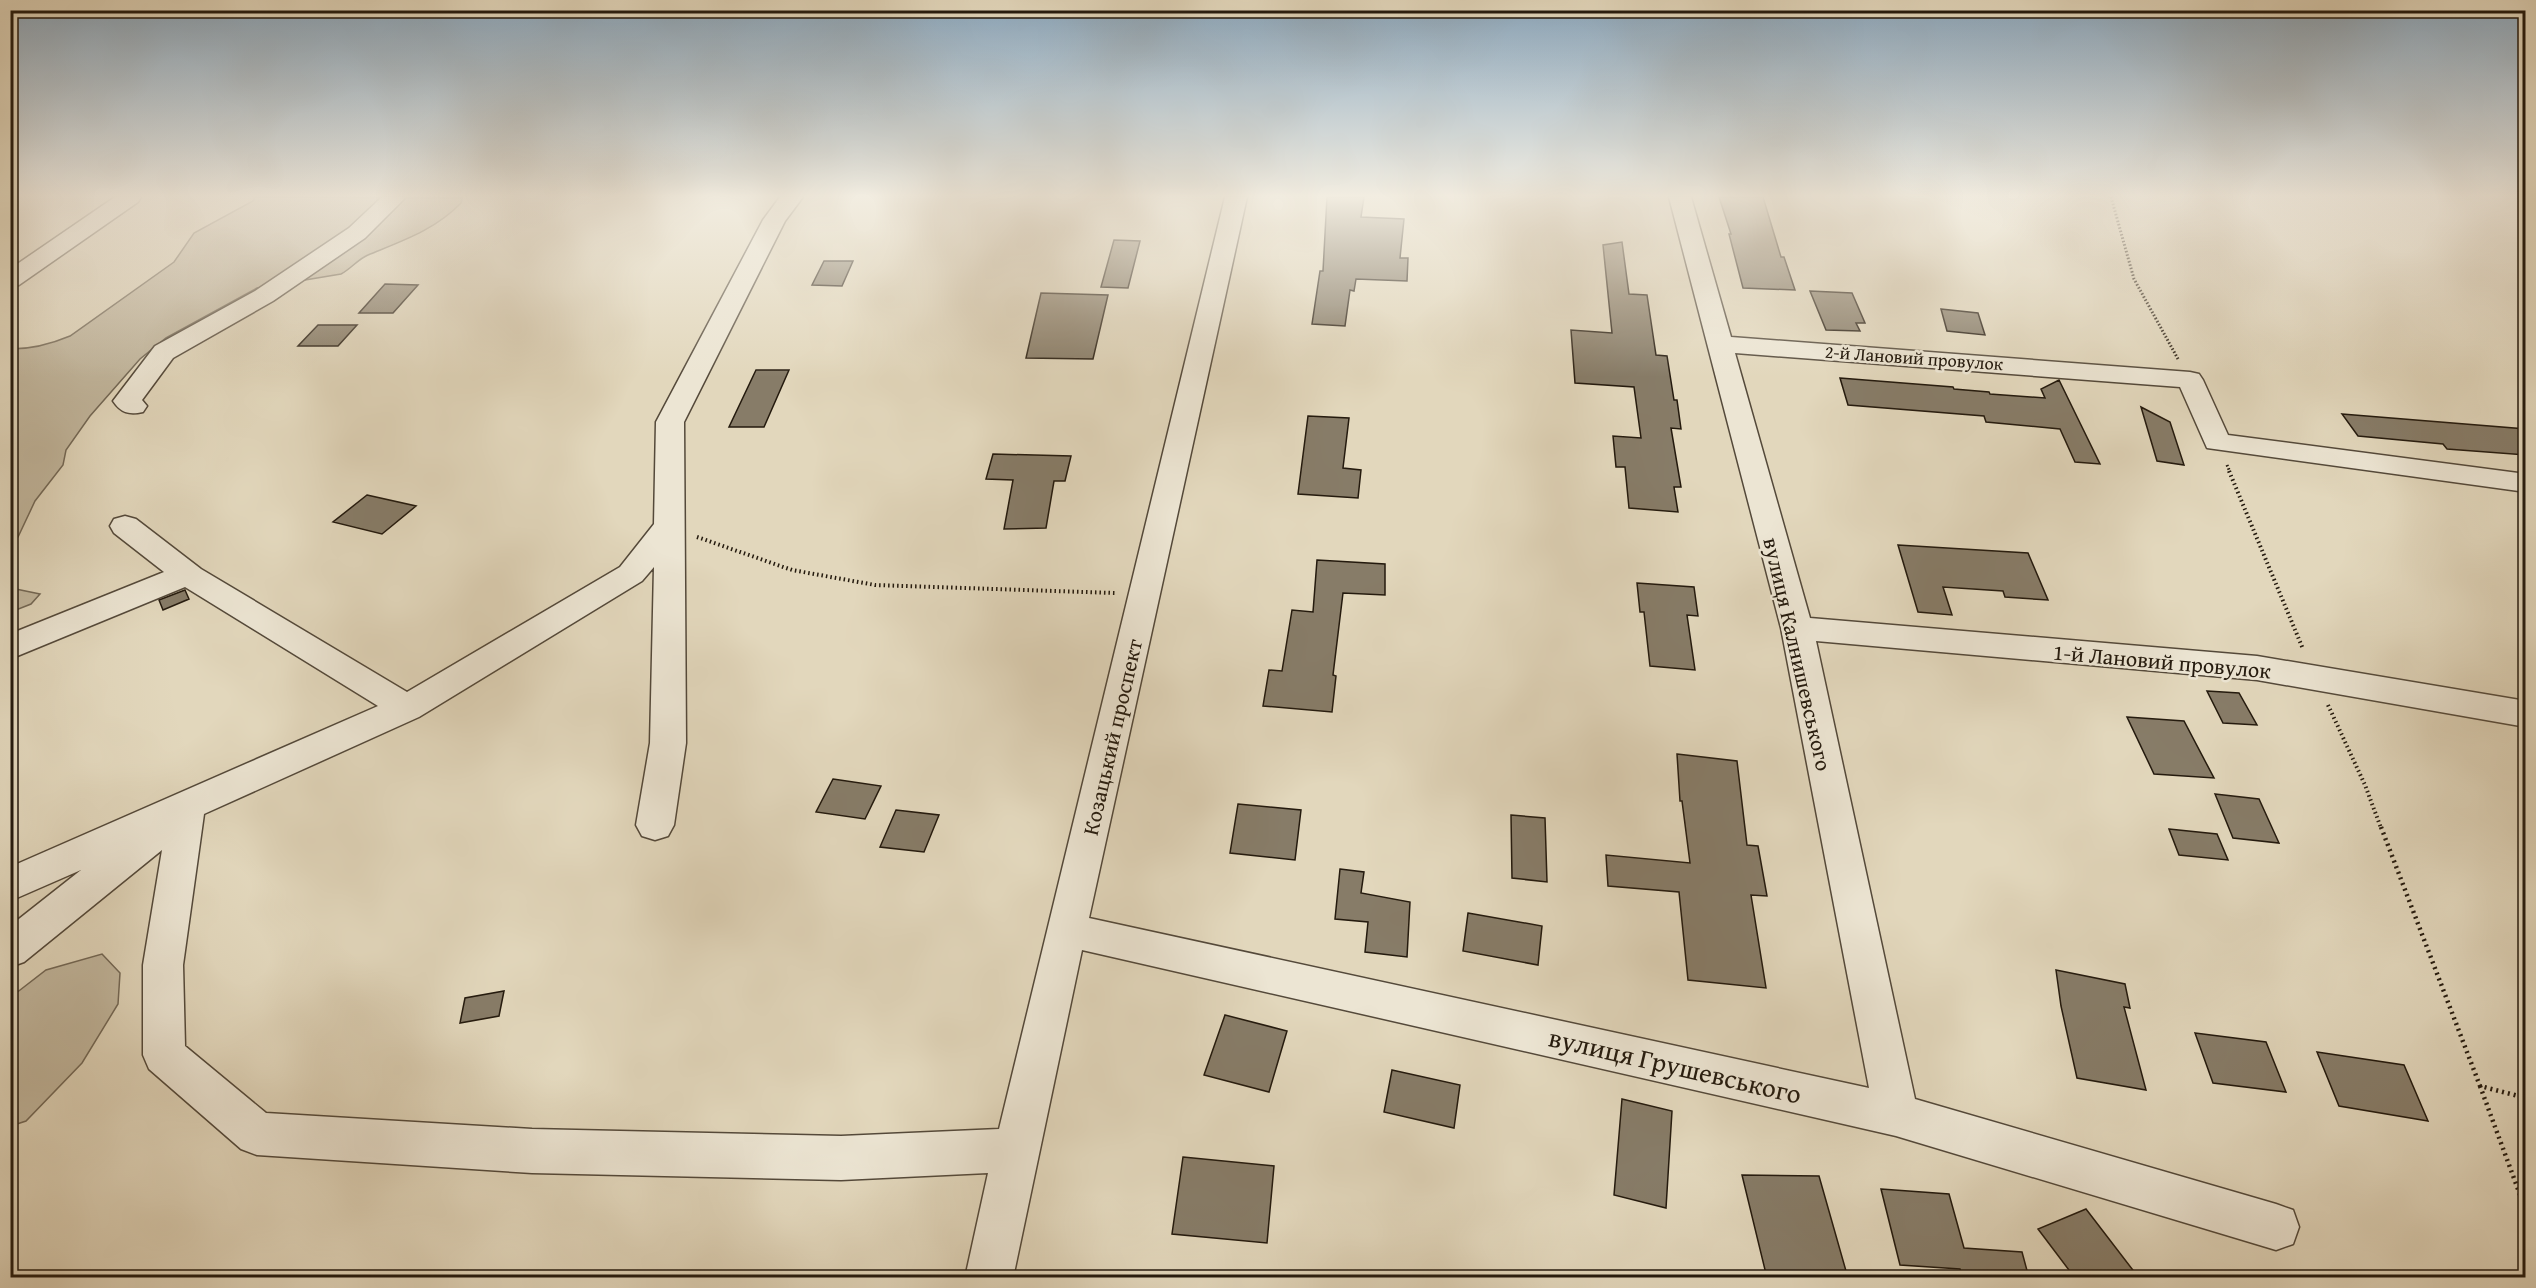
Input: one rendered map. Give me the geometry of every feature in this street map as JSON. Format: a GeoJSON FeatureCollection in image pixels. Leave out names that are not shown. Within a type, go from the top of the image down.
{"type":"FeatureCollection","features":[{"type":"Feature","properties":{"kind":"street"},"geometry":{"type":"LineString","coordinates":[[10,280],[43,257]]}},
{"type":"Feature","properties":{"kind":"street"},"geometry":{"type":"LineString","coordinates":[[133,406],[127,401],[164,352],[264,296],[321,257]]}},
{"type":"Feature","properties":{"kind":"street"},"geometry":{"type":"LineString","coordinates":[[655,825],[668,743],[670,422],[755,257]]}},
{"type":"Feature","properties":{"kind":"street","name":"Козацький проспект"},"geometry":{"type":"LineString","coordinates":[[989,1278],[1016,1150],[1222,257]]}},
{"type":"Feature","properties":{"kind":"street","name":"вулиця Калнишевського"},"geometry":{"type":"LineString","coordinates":[[1696,257],[1797,628],[1896,1115]]}},
{"type":"Feature","properties":{"kind":"street","name":"2-й Лановий провулок"},"geometry":{"type":"LineString","coordinates":[[1719,344],[2190,380]]}},
{"type":"Feature","properties":{"kind":"street"},"geometry":{"type":"LineString","coordinates":[[2190,380],[2217,442],[2526,483]]}},
{"type":"Feature","properties":{"kind":"street"},"geometry":{"type":"LineString","coordinates":[[125,526],[187,574],[407,708]]}},
{"type":"Feature","properties":{"kind":"street"},"geometry":{"type":"LineString","coordinates":[[10,885],[407,708],[631,574],[668,527]]}},
{"type":"Feature","properties":{"kind":"street"},"geometry":{"type":"LineString","coordinates":[[10,647],[187,574]]}},
{"type":"Feature","properties":{"kind":"street","name":"1-й Лановий провулок"},"geometry":{"type":"LineString","coordinates":[[1797,628],[2257,668],[2526,714]]}},
{"type":"Feature","properties":{"kind":"street"},"geometry":{"type":"LineString","coordinates":[[10,950],[187,807]]}},
{"type":"Feature","properties":{"kind":"street"},"geometry":{"type":"LineString","coordinates":[[187,807],[163,965],[164,1055],[257,1134],[532,1151],[841,1158],[1016,1150]]}},
{"type":"Feature","properties":{"kind":"street","name":"вулиця Грушевського"},"geometry":{"type":"LineString","coordinates":[[1067,930],[1896,1115],[2276,1227]]}},
{"type":"Feature","properties":{"kind":"path"},"geometry":{"type":"LineString","coordinates":[[2128,257],[2134,279],[2190,380]]}},
{"type":"Feature","properties":{"kind":"path"},"geometry":{"type":"LineString","coordinates":[[2217,442],[2315,677],[2364,785],[2526,1211]]}},
{"type":"Feature","properties":{"kind":"path"},"geometry":{"type":"LineString","coordinates":[[668,527],[792,570],[875,585],[1145,594]]}},
{"type":"Feature","properties":{"kind":"path"},"geometry":{"type":"LineString","coordinates":[[2480,1086],[2526,1098]]}},
{"type":"Feature","properties":{"kind":"shaded area"},"geometry":{"type":"Polygon","coordinates":[[[177,257],[364,257],[341,274],[257,288],[166,338],[140,359],[90,416],[66,450],[63,465],[35,501],[18,537],[11,543],[11,349],[41,346],[70,336],[174,262],[177,257]]]}},
{"type":"Feature","properties":{"kind":"shaded area"},"geometry":{"type":"Polygon","coordinates":[[[11,588],[40,594],[31,604],[11,612],[11,588]]]}},
{"type":"Feature","properties":{"kind":"shaded area"},"geometry":{"type":"Polygon","coordinates":[[[102,954],[120,973],[118,1004],[82,1063],[26,1121],[11,1126],[11,997],[46,970],[102,954]]]}},
{"type":"Feature","properties":{"kind":"building"},"geometry":{"type":"Polygon","coordinates":[[[1109,257],[1136,257],[1128,288],[1101,287],[1109,257]]]}},
{"type":"Feature","properties":{"kind":"building"},"geometry":{"type":"Polygon","coordinates":[[[1324,257],[1408,258],[1407,281],[1356,279],[1354,291],[1350,290],[1345,326],[1312,324],[1320,271],[1323,271],[1324,257]]]}},
{"type":"Feature","properties":{"kind":"building"},"geometry":{"type":"Polygon","coordinates":[[[1604,257],[1624,257],[1629,294],[1647,295],[1656,355],[1667,356],[1674,400],[1677,400],[1681,429],[1671,428],[1681,487],[1674,487],[1678,512],[1629,508],[1625,467],[1616,467],[1613,436],[1641,438],[1634,387],[1575,383],[1571,330],[1612,333],[1604,257]]]}},
{"type":"Feature","properties":{"kind":"building"},"geometry":{"type":"Polygon","coordinates":[[[1735,257],[1784,257],[1795,290],[1743,288],[1735,257]]]}},
{"type":"Feature","properties":{"kind":"building"},"geometry":{"type":"Polygon","coordinates":[[[824,261],[853,261],[842,286],[812,285],[824,261]]]}},
{"type":"Feature","properties":{"kind":"building"},"geometry":{"type":"Polygon","coordinates":[[[385,284],[418,285],[393,313],[359,313],[385,284]]]}},
{"type":"Feature","properties":{"kind":"building"},"geometry":{"type":"Polygon","coordinates":[[[1810,291],[1852,293],[1865,323],[1856,323],[1860,331],[1826,330],[1810,291]]]}},
{"type":"Feature","properties":{"kind":"building"},"geometry":{"type":"Polygon","coordinates":[[[1041,293],[1108,295],[1093,359],[1026,358],[1041,293]]]}},
{"type":"Feature","properties":{"kind":"building"},"geometry":{"type":"Polygon","coordinates":[[[1941,309],[1978,313],[1985,335],[1947,331],[1941,309]]]}},
{"type":"Feature","properties":{"kind":"building"},"geometry":{"type":"Polygon","coordinates":[[[318,325],[357,325],[338,346],[298,346],[318,325]]]}},
{"type":"Feature","properties":{"kind":"building"},"geometry":{"type":"Polygon","coordinates":[[[756,370],[789,370],[764,427],[729,427],[756,370]]]}},
{"type":"Feature","properties":{"kind":"building"},"geometry":{"type":"Polygon","coordinates":[[[1840,378],[1953,387],[1990,394],[2045,398],[2041,389],[2059,380],[2100,464],[2075,462],[2060,429],[1986,422],[1984,416],[1848,405],[1840,378]]]}},
{"type":"Feature","properties":{"kind":"building"},"geometry":{"type":"Polygon","coordinates":[[[2141,407],[2170,422],[2184,465],[2157,461],[2141,407]]]}},
{"type":"Feature","properties":{"kind":"building"},"geometry":{"type":"Polygon","coordinates":[[[2342,414],[2526,429],[2526,455],[2447,449],[2443,444],[2358,436],[2342,414]]]}},
{"type":"Feature","properties":{"kind":"building"},"geometry":{"type":"Polygon","coordinates":[[[1308,416],[1349,418],[1343,468],[1361,470],[1358,498],[1298,494],[1308,416]]]}},
{"type":"Feature","properties":{"kind":"building"},"geometry":{"type":"Polygon","coordinates":[[[993,454],[1071,456],[1065,481],[1054,481],[1046,528],[1004,529],[1013,480],[986,479],[993,454]]]}},
{"type":"Feature","properties":{"kind":"building"},"geometry":{"type":"Polygon","coordinates":[[[367,495],[416,506],[382,534],[333,522],[367,495]]]}},
{"type":"Feature","properties":{"kind":"building"},"geometry":{"type":"Polygon","coordinates":[[[1898,545],[2028,553],[2048,600],[2005,597],[2003,591],[1943,587],[1952,615],[1918,612],[1898,545]]]}},
{"type":"Feature","properties":{"kind":"building"},"geometry":{"type":"Polygon","coordinates":[[[1317,560],[1385,564],[1385,595],[1343,593],[1333,675],[1336,676],[1332,712],[1263,706],[1269,670],[1282,671],[1292,610],[1313,612],[1317,560]]]}},
{"type":"Feature","properties":{"kind":"building"},"geometry":{"type":"Polygon","coordinates":[[[1637,583],[1694,587],[1698,616],[1687,615],[1695,670],[1650,666],[1644,612],[1640,612],[1637,583]]]}},
{"type":"Feature","properties":{"kind":"building"},"geometry":{"type":"Polygon","coordinates":[[[185,590],[189,599],[163,610],[159,600],[185,590]]]}},
{"type":"Feature","properties":{"kind":"building"},"geometry":{"type":"Polygon","coordinates":[[[2207,691],[2239,693],[2257,725],[2223,723],[2207,691]]]}},
{"type":"Feature","properties":{"kind":"building"},"geometry":{"type":"Polygon","coordinates":[[[2127,717],[2184,721],[2214,778],[2154,774],[2127,717]]]}},
{"type":"Feature","properties":{"kind":"building"},"geometry":{"type":"Polygon","coordinates":[[[1677,754],[1737,761],[1747,845],[1758,846],[1767,896],[1751,895],[1766,988],[1688,980],[1679,892],[1608,886],[1606,855],[1690,863],[1682,801],[1680,801],[1677,754]]]}},
{"type":"Feature","properties":{"kind":"building"},"geometry":{"type":"Polygon","coordinates":[[[833,779],[881,786],[865,819],[816,812],[833,779]]]}},
{"type":"Feature","properties":{"kind":"building"},"geometry":{"type":"Polygon","coordinates":[[[2215,794],[2259,799],[2279,843],[2233,838],[2215,794]]]}},
{"type":"Feature","properties":{"kind":"building"},"geometry":{"type":"Polygon","coordinates":[[[1238,804],[1301,810],[1295,860],[1230,853],[1238,804]]]}},
{"type":"Feature","properties":{"kind":"building"},"geometry":{"type":"Polygon","coordinates":[[[896,810],[939,815],[924,852],[880,847],[896,810]]]}},
{"type":"Feature","properties":{"kind":"building"},"geometry":{"type":"Polygon","coordinates":[[[1511,815],[1545,818],[1547,882],[1512,878],[1511,815]]]}},
{"type":"Feature","properties":{"kind":"building"},"geometry":{"type":"Polygon","coordinates":[[[2169,829],[2217,834],[2228,860],[2179,855],[2169,829]]]}},
{"type":"Feature","properties":{"kind":"building"},"geometry":{"type":"Polygon","coordinates":[[[1340,869],[1364,872],[1361,893],[1410,902],[1407,957],[1365,952],[1368,922],[1335,919],[1340,869]]]}},
{"type":"Feature","properties":{"kind":"building"},"geometry":{"type":"Polygon","coordinates":[[[1468,913],[1542,926],[1538,965],[1463,951],[1468,913]]]}},
{"type":"Feature","properties":{"kind":"building"},"geometry":{"type":"Polygon","coordinates":[[[2056,970],[2125,984],[2130,1008],[2124,1007],[2146,1090],[2077,1078],[2061,1006],[2056,970]]]}},
{"type":"Feature","properties":{"kind":"building"},"geometry":{"type":"Polygon","coordinates":[[[504,991],[499,1016],[460,1023],[465,998],[504,991]]]}},
{"type":"Feature","properties":{"kind":"building"},"geometry":{"type":"Polygon","coordinates":[[[1225,1015],[1287,1031],[1269,1092],[1204,1075],[1225,1015]]]}},
{"type":"Feature","properties":{"kind":"building"},"geometry":{"type":"Polygon","coordinates":[[[2195,1033],[2266,1042],[2286,1092],[2213,1083],[2195,1033]]]}},
{"type":"Feature","properties":{"kind":"building"},"geometry":{"type":"Polygon","coordinates":[[[2317,1052],[2404,1065],[2428,1121],[2339,1106],[2317,1052]]]}},
{"type":"Feature","properties":{"kind":"building"},"geometry":{"type":"Polygon","coordinates":[[[1392,1070],[1460,1085],[1454,1128],[1384,1112],[1392,1070]]]}},
{"type":"Feature","properties":{"kind":"building"},"geometry":{"type":"Polygon","coordinates":[[[1622,1099],[1672,1111],[1666,1208],[1614,1195],[1622,1099]]]}},
{"type":"Feature","properties":{"kind":"building"},"geometry":{"type":"Polygon","coordinates":[[[1183,1157],[1274,1166],[1267,1243],[1172,1234],[1183,1157]]]}},
{"type":"Feature","properties":{"kind":"building"},"geometry":{"type":"Polygon","coordinates":[[[1742,1175],[1819,1176],[1848,1278],[1767,1278],[1742,1175]]]}},
{"type":"Feature","properties":{"kind":"building"},"geometry":{"type":"Polygon","coordinates":[[[1881,1189],[1949,1194],[1964,1248],[2022,1252],[2029,1278],[1963,1278],[1960,1269],[1900,1265],[1881,1189]]]}},
{"type":"Feature","properties":{"kind":"building"},"geometry":{"type":"Polygon","coordinates":[[[2086,1209],[2139,1278],[2075,1278],[2038,1229],[2086,1209]]]}}]}
